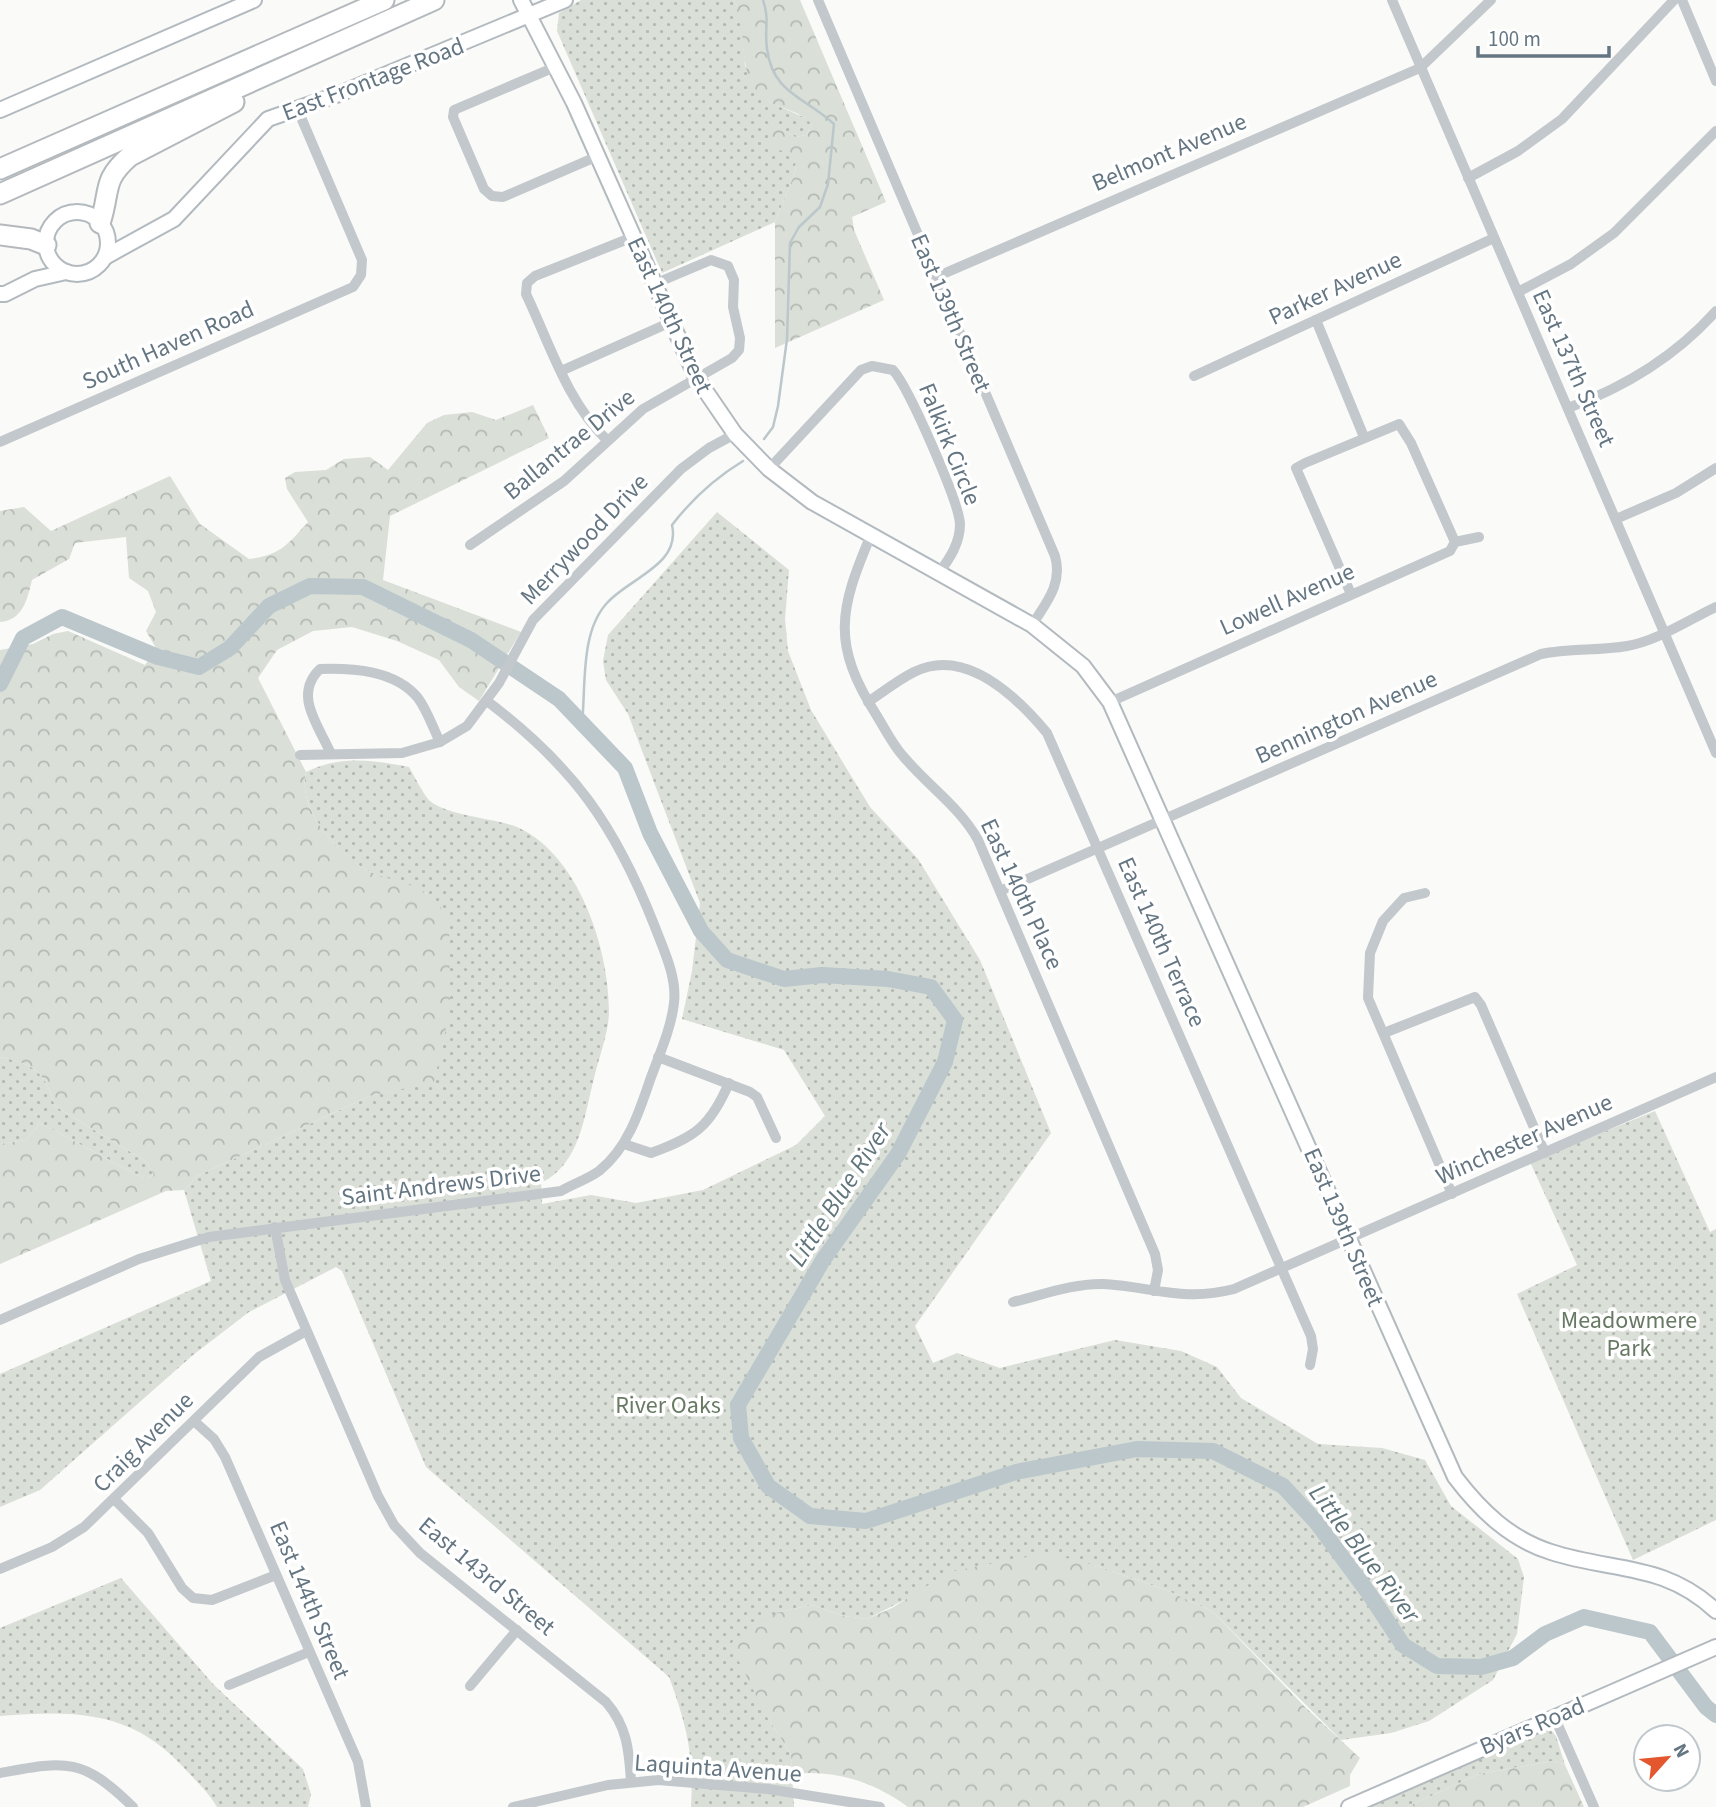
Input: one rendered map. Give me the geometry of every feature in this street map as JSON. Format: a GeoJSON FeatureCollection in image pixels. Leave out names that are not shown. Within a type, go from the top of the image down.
{"type":"FeatureCollection","features":[{"type":"Feature","properties":{"kind":"highway"},"geometry":{"type":"LineString","coordinates":[[0,169],[384,0]]}},
{"type":"Feature","properties":{"kind":"highway"},"geometry":{"type":"LineString","coordinates":[[0,194],[434,0]]}},
{"type":"Feature","properties":{"kind":"highway"},"geometry":{"type":"LineString","coordinates":[[103,228],[107,182],[115,169],[130,156],[262,87],[288,64]]}},
{"type":"Feature","properties":{"kind":"highway"},"geometry":{"type":"LineString","coordinates":[[0,235],[31,239],[47,250]]}},
{"type":"Feature","properties":{"kind":"street"},"geometry":{"type":"LineString","coordinates":[[1,106],[254,0]]}},
{"type":"Feature","properties":{"kind":"street","name":"East 140th Street"},"geometry":{"type":"LineString","coordinates":[[521,0],[598,156],[696,377],[735,434],[769,469],[812,502],[1032,625],[1083,666],[1110,702]]}},
{"type":"Feature","properties":{"kind":"street","name":"East Frontage Road"},"geometry":{"type":"LineString","coordinates":[[105,257],[135,237],[174,219],[268,119],[339,94],[530,17],[565,0]]}},
{"type":"Feature","properties":{"kind":"street","name":"East 139th Street"},"geometry":{"type":"LineString","coordinates":[[818,0],[1059,569],[1054,590],[1032,625]]}},
{"type":"Feature","properties":{"kind":"street","name":"East 137th Street"},"geometry":{"type":"LineString","coordinates":[[1392,0],[1715,746]]}},
{"type":"Feature","properties":{"kind":"street"},"geometry":{"type":"LineString","coordinates":[[1420,68],[1491,0]]}},
{"type":"Feature","properties":{"kind":"street"},"geometry":{"type":"LineString","coordinates":[[1468,178],[1518,151],[1562,119],[1674,0]]}},
{"type":"Feature","properties":{"kind":"street"},"geometry":{"type":"LineString","coordinates":[[1682,0],[1716,81]]}},
{"type":"Feature","properties":{"kind":"street"},"geometry":{"type":"LineString","coordinates":[[555,66],[459,106],[454,114],[488,193],[503,197],[598,156]]}},
{"type":"Feature","properties":{"kind":"street","name":"Belmont Avenue"},"geometry":{"type":"LineString","coordinates":[[936,277],[1420,68]]}},
{"type":"Feature","properties":{"kind":"street","name":"South Haven Road"},"geometry":{"type":"LineString","coordinates":[[0,442],[353,287],[362,275],[362,260],[297,108]]}},
{"type":"Feature","properties":{"kind":"street"},"geometry":{"type":"LineString","coordinates":[[1518,292],[1571,264],[1614,233],[1716,131]]}},
{"type":"Feature","properties":{"kind":"street"},"geometry":{"type":"LineString","coordinates":[[35,279],[47,250],[51,226],[67,214],[86,214],[103,228],[135,237]]}},
{"type":"Feature","properties":{"kind":"street"},"geometry":{"type":"LineString","coordinates":[[0,294],[35,279],[66,272],[80,274],[90,271],[105,257],[108,247],[103,228]]}},
{"type":"Feature","properties":{"kind":"street"},"geometry":{"type":"LineString","coordinates":[[607,440],[581,409],[526,294],[527,287],[535,276],[633,237]]}},
{"type":"Feature","properties":{"kind":"street","name":"Parker Avenue"},"geometry":{"type":"LineString","coordinates":[[1194,376],[1494,238]]}},
{"type":"Feature","properties":{"kind":"street"},"geometry":{"type":"LineString","coordinates":[[47,250],[53,263],[66,272]]}},
{"type":"Feature","properties":{"kind":"street","name":"Ballantrae Drive"},"geometry":{"type":"LineString","coordinates":[[470,545],[564,481],[643,409],[732,358],[739,350],[732,272],[722,262],[710,260],[654,284]]}},
{"type":"Feature","properties":{"kind":"street"},"geometry":{"type":"LineString","coordinates":[[1568,408],[1608,392],[1654,366],[1716,311]]}},
{"type":"Feature","properties":{"kind":"street"},"geometry":{"type":"LineString","coordinates":[[1316,320],[1364,437]]}},
{"type":"Feature","properties":{"kind":"street"},"geometry":{"type":"LineString","coordinates":[[561,371],[671,322]]}},
{"type":"Feature","properties":{"kind":"street","name":"Falkirk Circle"},"geometry":{"type":"LineString","coordinates":[[769,469],[861,370],[872,366],[893,370],[907,389],[959,513],[958,539],[939,573]]}},
{"type":"Feature","properties":{"kind":"street"},"geometry":{"type":"LineString","coordinates":[[1351,594],[1296,468],[1399,424],[1411,443],[1455,542]]}},
{"type":"Feature","properties":{"kind":"street","name":"Merrywood Drive"},"geometry":{"type":"LineString","coordinates":[[300,755],[402,753],[440,742],[467,726],[499,683],[533,620],[681,469],[709,448],[735,434]]}},
{"type":"Feature","properties":{"kind":"street"},"geometry":{"type":"LineString","coordinates":[[1616,519],[1676,493],[1716,468]]}},
{"type":"Feature","properties":{"kind":"street","name":"East 140th Place"},"geometry":{"type":"LineString","coordinates":[[872,536],[850,584],[844,622],[850,665],[868,702],[902,755],[971,828],[1155,1254],[1158,1270],[1154,1291]]}},
{"type":"Feature","properties":{"kind":"street","name":"Lowell Avenue"},"geometry":{"type":"LineString","coordinates":[[1110,702],[1450,551],[1455,542],[1479,537]]}},
{"type":"Feature","properties":{"kind":"street","name":"Bennington Avenue"},"geometry":{"type":"LineString","coordinates":[[1000,891],[1541,654],[1563,649],[1627,646],[1716,607]]}},
{"type":"Feature","properties":{"kind":"street","name":"East 140th Terrace"},"geometry":{"type":"LineString","coordinates":[[868,702],[915,671],[934,666],[968,671],[1002,687],[1023,705],[1047,733],[1311,1336],[1313,1349],[1310,1365]]}},
{"type":"Feature","properties":{"kind":"street"},"geometry":{"type":"LineString","coordinates":[[331,754],[306,697],[310,679],[320,669],[363,671],[403,685],[418,698],[440,742]]}},
{"type":"Feature","properties":{"kind":"street","name":"Saint Andrews Drive"},"geometry":{"type":"LineString","coordinates":[[0,1320],[176,1246],[233,1232],[538,1196],[561,1191],[599,1171],[624,1144],[658,1057],[674,1002],[672,974],[637,881],[614,835],[577,781],[526,731],[486,701]]}},
{"type":"Feature","properties":{"kind":"street","name":"East 139th Street"},"geometry":{"type":"LineString","coordinates":[[1110,702],[1455,1477],[1485,1512],[1508,1531],[1550,1552],[1644,1570],[1692,1591],[1716,1611]]}},
{"type":"Feature","properties":{"kind":"street"},"geometry":{"type":"LineString","coordinates":[[1425,893],[1404,898],[1383,922],[1370,953],[1368,998],[1452,1194]]}},
{"type":"Feature","properties":{"kind":"street"},"geometry":{"type":"LineString","coordinates":[[1384,1033],[1475,997],[1481,1005],[1545,1153]]}},
{"type":"Feature","properties":{"kind":"street"},"geometry":{"type":"LineString","coordinates":[[658,1057],[729,1083],[757,1097],[776,1138]]}},
{"type":"Feature","properties":{"kind":"street","name":"Winchester Avenue"},"geometry":{"type":"LineString","coordinates":[[1013,1302],[1060,1290],[1102,1284],[1194,1297],[1212,1295],[1350,1240],[1716,1077]]}},
{"type":"Feature","properties":{"kind":"street"},"geometry":{"type":"LineString","coordinates":[[624,1144],[651,1153],[695,1134],[717,1111],[729,1083]]}},
{"type":"Feature","properties":{"kind":"street","name":"East 143rd Street"},"geometry":{"type":"LineString","coordinates":[[275,1227],[285,1280],[378,1496],[394,1525],[420,1553],[616,1713],[628,1740],[631,1781]]}},
{"type":"Feature","properties":{"kind":"street","name":"Craig Avenue"},"geometry":{"type":"LineString","coordinates":[[0,1569],[52,1547],[84,1527],[259,1357],[306,1331]]}},
{"type":"Feature","properties":{"kind":"street","name":"East 144th Street"},"geometry":{"type":"LineString","coordinates":[[194,1421],[214,1439],[225,1457],[358,1762],[366,1807]]}},
{"type":"Feature","properties":{"kind":"street"},"geometry":{"type":"LineString","coordinates":[[114,1500],[148,1534],[182,1588],[193,1598],[212,1600],[276,1575]]}},
{"type":"Feature","properties":{"kind":"street"},"geometry":{"type":"LineString","coordinates":[[470,1686],[517,1630]]}},
{"type":"Feature","properties":{"kind":"street","name":"Byars Road"},"geometry":{"type":"LineString","coordinates":[[1349,1807],[1715,1647]]}},
{"type":"Feature","properties":{"kind":"street"},"geometry":{"type":"LineString","coordinates":[[229,1685],[309,1652]]}},
{"type":"Feature","properties":{"kind":"street"},"geometry":{"type":"LineString","coordinates":[[1554,1716],[1594,1807]]}},
{"type":"Feature","properties":{"kind":"street"},"geometry":{"type":"LineString","coordinates":[[0,1773],[51,1764],[82,1768],[114,1788],[133,1807]]}},
{"type":"Feature","properties":{"kind":"street","name":"Laquinta Avenue"},"geometry":{"type":"LineString","coordinates":[[513,1807],[631,1781],[658,1780],[768,1788],[880,1807]]}},
{"type":"Feature","properties":{"kind":"green space"},"geometry":{"type":"Polygon","coordinates":[[[581,0],[734,0],[741,15],[745,66],[769,102],[808,119],[812,125],[806,135],[795,137],[772,123],[796,160],[795,173],[775,222],[662,273],[557,31],[559,13],[581,0]]]}},
{"type":"Feature","properties":{"kind":"green space"},"geometry":{"type":"Polygon","coordinates":[[[734,0],[800,0],[886,202],[852,217],[854,230],[884,300],[775,348],[775,222],[795,173],[796,160],[787,150],[773,151],[768,136],[773,123],[795,137],[806,135],[812,125],[800,115],[769,102],[756,91],[744,58],[741,23],[734,0]]]}},
{"type":"Feature","properties":{"kind":"green space"},"geometry":{"type":"Polygon","coordinates":[[[533,405],[549,438],[390,516],[383,580],[521,632],[479,701],[459,687],[439,660],[397,641],[352,627],[313,631],[277,650],[258,678],[306,772],[307,800],[321,828],[342,851],[365,869],[426,893],[449,917],[450,1011],[434,1082],[370,1096],[197,1176],[184,1190],[166,1191],[0,1264],[0,1144],[26,1140],[40,1123],[145,1179],[154,1175],[147,1162],[55,1106],[47,1085],[37,1071],[22,1063],[0,1057],[0,650],[33,644],[53,634],[68,631],[145,665],[156,648],[146,631],[156,612],[148,591],[129,578],[126,537],[75,543],[69,559],[32,580],[26,602],[19,613],[0,622],[0,511],[24,507],[51,531],[170,476],[200,524],[249,559],[260,557],[283,548],[308,522],[287,489],[285,478],[295,472],[326,470],[344,459],[370,457],[388,470],[427,423],[444,415],[472,412],[496,420],[533,405]]]}},
{"type":"Feature","properties":{"kind":"green space","name":"River Oaks"},"geometry":{"type":"Polygon","coordinates":[[[717,512],[789,570],[785,619],[788,651],[811,710],[870,807],[918,859],[980,960],[1051,1133],[915,1326],[933,1363],[957,1353],[1000,1368],[1115,1340],[1181,1351],[1217,1367],[1241,1398],[1318,1444],[1382,1448],[1425,1460],[1451,1506],[1518,1559],[1524,1577],[1517,1634],[1493,1680],[1429,1721],[1391,1733],[1341,1740],[1212,1611],[1166,1590],[1094,1565],[914,1595],[867,1619],[843,1616],[812,1605],[775,1613],[766,1715],[791,1754],[794,1807],[691,1807],[688,1741],[669,1677],[426,1467],[342,1271],[336,1267],[249,1312],[193,1355],[40,1490],[0,1507],[0,1374],[211,1281],[184,1190],[197,1176],[370,1096],[434,1081],[427,893],[372,873],[342,852],[321,828],[313,814],[307,800],[306,772],[331,763],[356,760],[409,767],[425,795],[435,805],[519,828],[540,841],[574,882],[596,933],[603,960],[608,986],[609,1019],[578,1138],[564,1164],[554,1175],[541,1183],[542,1204],[591,1195],[636,1203],[703,1190],[796,1145],[825,1116],[784,1050],[682,1019],[692,971],[700,903],[628,714],[606,680],[603,661],[608,635],[717,512]]]}},
{"type":"Feature","properties":{"kind":"green space"},"geometry":{"type":"Polygon","coordinates":[[[0,1057],[22,1063],[37,1071],[47,1085],[55,1106],[147,1162],[154,1175],[145,1179],[40,1123],[26,1140],[0,1144],[0,1057]]]}},
{"type":"Feature","properties":{"kind":"green space","name":"Meadowmere Park"},"geometry":{"type":"Polygon","coordinates":[[[1655,1111],[1710,1232],[1716,1229],[1716,1520],[1633,1560],[1517,1294],[1577,1265],[1530,1162],[1655,1111]]]}},
{"type":"Feature","properties":{"kind":"green space"},"geometry":{"type":"Polygon","coordinates":[[[1047,1553],[1094,1565],[1166,1590],[1212,1611],[1305,1707],[1360,1758],[1350,1775],[1350,1786],[1303,1807],[908,1807],[882,1791],[853,1779],[823,1774],[792,1774],[791,1754],[766,1715],[730,1644],[775,1613],[812,1605],[843,1616],[867,1619],[892,1608],[949,1572],[1047,1553]]]}},
{"type":"Feature","properties":{"kind":"green space"},"geometry":{"type":"Polygon","coordinates":[[[121,1578],[213,1684],[303,1769],[311,1794],[308,1807],[217,1807],[203,1788],[166,1750],[145,1735],[101,1718],[53,1713],[0,1716],[0,1628],[121,1578]]]}},
{"type":"Feature","properties":{"kind":"green space"},"geometry":{"type":"Polygon","coordinates":[[[1549,1728],[1556,1736],[1565,1765],[1553,1761],[1479,1774],[1407,1807],[1364,1807],[1535,1731],[1549,1728]]]}},
{"type":"Feature","properties":{"kind":"green space"},"geometry":{"type":"Polygon","coordinates":[[[1553,1761],[1565,1765],[1584,1807],[1407,1807],[1479,1774],[1553,1761]]]}},
{"type":"Feature","properties":{"kind":"waterway"},"geometry":{"type":"LineString","coordinates":[[763,0],[767,49],[776,76],[791,93],[834,124],[828,184],[820,207],[799,227],[790,243],[787,339],[778,406],[773,427],[764,439]]}},
{"type":"Feature","properties":{"kind":"waterway"},"geometry":{"type":"LineString","coordinates":[[582,724],[588,644],[598,615],[616,594],[661,561],[669,551],[673,539],[672,525],[688,506],[704,490],[743,461]]}},
{"type":"Feature","properties":{"kind":"waterway","name":"Little Blue River"},"geometry":{"type":"LineString","coordinates":[[0,684],[23,638],[62,617],[158,657],[199,667],[230,648],[269,606],[310,586],[363,587],[471,640],[559,699],[625,768],[650,833],[701,931],[727,960],[784,979],[822,975],[888,979],[931,987],[955,1020],[945,1062],[898,1154],[823,1260],[738,1405],[741,1438],[768,1486],[810,1516],[866,1521],[1016,1472],[1137,1449],[1213,1451],[1283,1486],[1317,1523],[1403,1645],[1437,1666],[1481,1667],[1513,1658],[1545,1634],[1584,1617],[1650,1632],[1706,1707],[1716,1715]]}}]}
